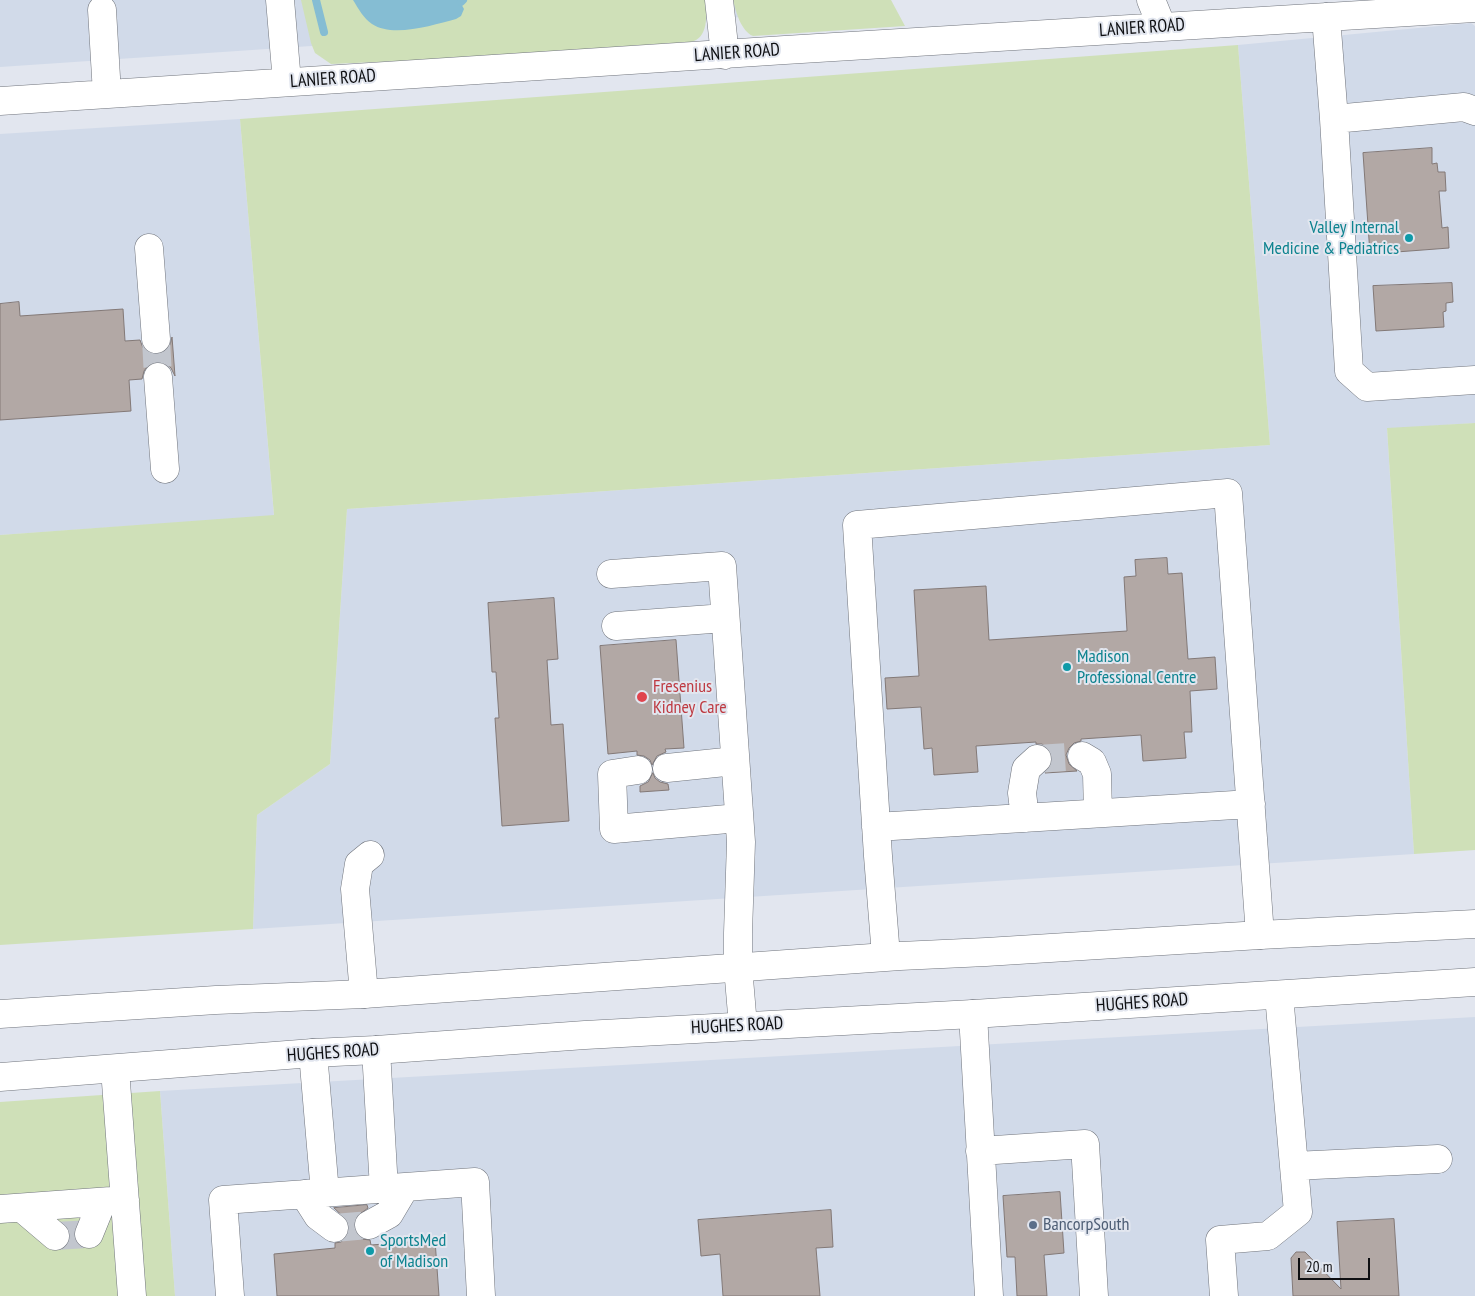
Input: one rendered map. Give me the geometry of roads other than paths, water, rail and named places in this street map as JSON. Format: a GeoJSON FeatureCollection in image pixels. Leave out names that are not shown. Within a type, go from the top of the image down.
{"type":"FeatureCollection","features":[{"type":"Feature","properties":{"kind":"main road"},"geometry":{"type":"LineString","coordinates":[[280,0],[287,82]]}},
{"type":"Feature","properties":{"kind":"main road"},"geometry":{"type":"LineString","coordinates":[[719,0],[725,55]]}},
{"type":"Feature","properties":{"kind":"main road"},"geometry":{"type":"LineString","coordinates":[[1151,0],[1162,27]]}},
{"type":"Feature","properties":{"kind":"main road","name":"LANIER ROAD"},"geometry":{"type":"LineString","coordinates":[[0,101],[1475,8]]}},
{"type":"Feature","properties":{"kind":"main road"},"geometry":{"type":"LineString","coordinates":[[102,10],[107,94]]}},
{"type":"Feature","properties":{"kind":"main road"},"geometry":{"type":"LineString","coordinates":[[1326,17],[1349,371],[1367,387],[1475,380]]}},
{"type":"Feature","properties":{"kind":"main road"},"geometry":{"type":"LineString","coordinates":[[1334,119],[1464,107],[1475,111]]}},
{"type":"Feature","properties":{"kind":"main road"},"geometry":{"type":"LineString","coordinates":[[149,248],[156,338]]}},
{"type":"Feature","properties":{"kind":"main road"},"geometry":{"type":"LineString","coordinates":[[158,377],[165,469]]}},
{"type":"Feature","properties":{"kind":"main road"},"geometry":{"type":"LineString","coordinates":[[886,956],[857,525],[1228,493],[1260,935]]}},
{"type":"Feature","properties":{"kind":"main road"},"geometry":{"type":"LineString","coordinates":[[611,574],[722,566],[739,818],[738,967],[743,1026]]}},
{"type":"Feature","properties":{"kind":"main road"},"geometry":{"type":"LineString","coordinates":[[616,626],[725,618]]}},
{"type":"Feature","properties":{"kind":"main road"},"geometry":{"type":"LineString","coordinates":[[1082,756],[1092,762],[1097,774],[1098,813]]}},
{"type":"Feature","properties":{"kind":"main road"},"geometry":{"type":"LineString","coordinates":[[1026,818],[1022,793],[1026,769],[1037,759]]}},
{"type":"Feature","properties":{"kind":"main road"},"geometry":{"type":"LineString","coordinates":[[667,768],[735,761]]}},
{"type":"Feature","properties":{"kind":"main road"},"geometry":{"type":"LineString","coordinates":[[638,770],[612,774],[614,829],[739,818]]}},
{"type":"Feature","properties":{"kind":"main road"},"geometry":{"type":"LineString","coordinates":[[876,826],[1251,804]]}},
{"type":"Feature","properties":{"kind":"main road"},"geometry":{"type":"LineString","coordinates":[[364,994],[355,889],[359,864],[370,854]]}},
{"type":"Feature","properties":{"kind":"main road"},"geometry":{"type":"LineString","coordinates":[[0,1014],[216,1000],[364,994],[886,956],[1475,924]]}},
{"type":"Feature","properties":{"kind":"main road","name":"HUGHES ROAD"},"geometry":{"type":"LineString","coordinates":[[0,1077],[313,1053],[586,1035],[973,1014],[1475,982]]}},
{"type":"Feature","properties":{"kind":"main road"},"geometry":{"type":"LineString","coordinates":[[1224,1296],[1220,1240],[1268,1236],[1298,1212],[1279,995]]}},
{"type":"Feature","properties":{"kind":"main road"},"geometry":{"type":"LineString","coordinates":[[973,1014],[990,1296]]}},
{"type":"Feature","properties":{"kind":"main road"},"geometry":{"type":"LineString","coordinates":[[369,1225],[389,1214],[395,1188],[376,1050]]}},
{"type":"Feature","properties":{"kind":"main road"},"geometry":{"type":"LineString","coordinates":[[313,1053],[314,1194],[318,1216],[334,1228]]}},
{"type":"Feature","properties":{"kind":"main road"},"geometry":{"type":"LineString","coordinates":[[115,1068],[114,1201],[132,1296]]}},
{"type":"Feature","properties":{"kind":"main road"},"geometry":{"type":"LineString","coordinates":[[980,1150],[1085,1144],[1094,1296]]}},
{"type":"Feature","properties":{"kind":"main road"},"geometry":{"type":"LineString","coordinates":[[1294,1166],[1438,1158]]}},
{"type":"Feature","properties":{"kind":"main road"},"geometry":{"type":"LineString","coordinates":[[230,1296],[223,1200],[475,1182],[481,1296]]}},
{"type":"Feature","properties":{"kind":"main road"},"geometry":{"type":"LineString","coordinates":[[11,1209],[114,1201]]}},
{"type":"Feature","properties":{"kind":"main road"},"geometry":{"type":"LineString","coordinates":[[88,1234],[114,1201]]}},
{"type":"Feature","properties":{"kind":"main road"},"geometry":{"type":"LineString","coordinates":[[11,1209],[55,1236]]}},
{"type":"Feature","properties":{"kind":"water"},"geometry":{"type":"Polygon","coordinates":[[[353,0],[459,0],[464,9],[461,16],[456,19],[413,29],[391,30],[381,28],[369,22],[353,0]]]}},
{"type":"Feature","properties":{"kind":"waterway"},"geometry":{"type":"LineString","coordinates":[[316,0],[324,32]]}},
{"type":"Feature","properties":{"kind":"tunnel"},"geometry":{"type":"LineString","coordinates":[[156,339],[158,377]]}},
{"type":"Feature","properties":{"kind":"tunnel"},"geometry":{"type":"LineString","coordinates":[[1037,759],[1082,756]]}},
{"type":"Feature","properties":{"kind":"tunnel"},"geometry":{"type":"LineString","coordinates":[[334,1228],[369,1225]]}},
{"type":"Feature","properties":{"kind":"tunnel"},"geometry":{"type":"LineString","coordinates":[[55,1236],[89,1234]]}},
{"type":"Feature","properties":{"kind":"place","name":"Valley Internal Medicine & Pediatrics"},"geometry":{"type":"Point","coordinates":[1409,238]}},
{"type":"Feature","properties":{"kind":"place","name":"Madison Professional Centre"},"geometry":{"type":"Point","coordinates":[1067,667]}},
{"type":"Feature","properties":{"kind":"place","name":"Fresenius Kidney Care"},"geometry":{"type":"Point","coordinates":[642,697]}},
{"type":"Feature","properties":{"kind":"place","name":"BancorpSouth"},"geometry":{"type":"Point","coordinates":[1033,1225]}},
{"type":"Feature","properties":{"kind":"place","name":"SportsMed of Madison"},"geometry":{"type":"Point","coordinates":[370,1251]}}]}
